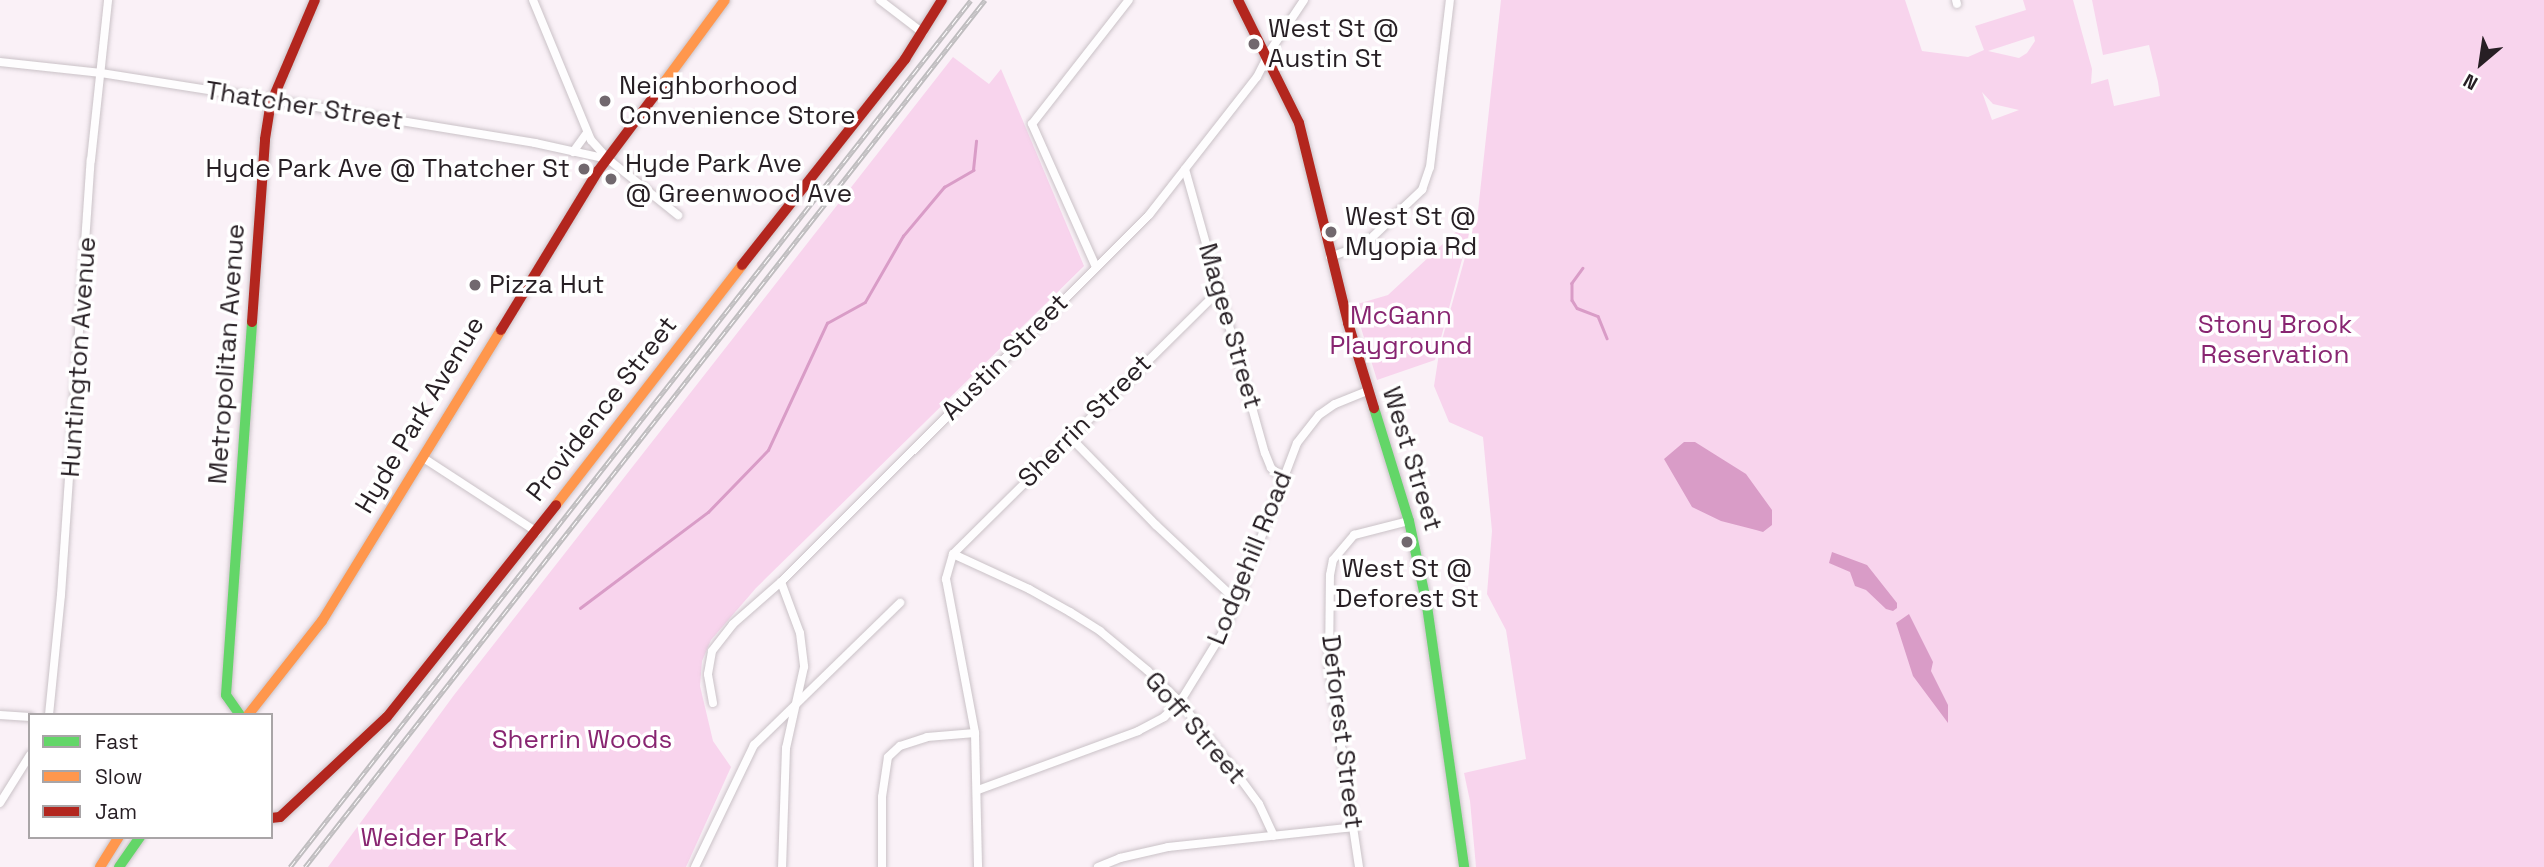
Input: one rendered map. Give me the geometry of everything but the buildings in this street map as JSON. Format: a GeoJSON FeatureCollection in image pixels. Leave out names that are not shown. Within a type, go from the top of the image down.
{"type":"FeatureCollection","features":[{"type":"Feature","properties":{"kind":"street","name":"Huntington Avenue"},"geometry":{"type":"LineString","coordinates":[[48,713],[61,594],[91,160],[108,0]]}},
{"type":"Feature","properties":{"kind":"street","name":"Metropolitan Avenue"},"geometry":{"type":"LineString","coordinates":[[239,713],[226,695],[265,139],[271,103],[315,0]]}},
{"type":"Feature","properties":{"kind":"street"},"geometry":{"type":"LineString","coordinates":[[533,0],[587,133],[607,159],[678,215]]}},
{"type":"Feature","properties":{"kind":"street","name":"Hyde Park Avenue"},"geometry":{"type":"LineString","coordinates":[[250,713],[322,621],[561,227],[607,159],[725,0]]}},
{"type":"Feature","properties":{"kind":"street"},"geometry":{"type":"LineString","coordinates":[[880,0],[923,33]]}},
{"type":"Feature","properties":{"kind":"street","name":"Providence Street"},"geometry":{"type":"LineString","coordinates":[[273,818],[281,817],[387,717],[466,615],[537,532],[596,450],[763,242],[923,33],[942,0]]}},
{"type":"Feature","properties":{"kind":"street"},"geometry":{"type":"LineString","coordinates":[[1096,267],[1032,124],[1129,0]]}},
{"type":"Feature","properties":{"kind":"street","name":"West Street"},"geometry":{"type":"LineString","coordinates":[[1238,0],[1299,123],[1367,391],[1409,521],[1427,606],[1464,867]]}},
{"type":"Feature","properties":{"kind":"street","name":"Austin Street"},"geometry":{"type":"LineString","coordinates":[[713,703],[708,674],[712,651],[733,624],[781,582],[1149,215],[1257,77],[1304,0]]}},
{"type":"Feature","properties":{"kind":"street"},"geometry":{"type":"LineString","coordinates":[[1331,257],[1365,244],[1422,190],[1430,167],[1450,0]]}},
{"type":"Feature","properties":{"kind":"street","name":"Thatcher Street"},"geometry":{"type":"LineString","coordinates":[[0,62],[101,73],[271,103],[346,112],[607,159]]}},
{"type":"Feature","properties":{"kind":"street"},"geometry":{"type":"LineString","coordinates":[[573,152],[587,133]]}},
{"type":"Feature","properties":{"kind":"street","name":"Magee Street"},"geometry":{"type":"LineString","coordinates":[[1185,169],[1265,453],[1271,468],[1282,477]]}},
{"type":"Feature","properties":{"kind":"street","name":"Sherrin Street"},"geometry":{"type":"LineString","coordinates":[[953,554],[1219,291]]}},
{"type":"Feature","properties":{"kind":"street","name":"Lodgehill Road"},"geometry":{"type":"LineString","coordinates":[[978,790],[1138,731],[1164,717],[1180,702],[1223,632],[1297,443],[1319,415],[1335,404],[1367,391]]}},
{"type":"Feature","properties":{"kind":"street"},"geometry":{"type":"LineString","coordinates":[[1070,437],[1156,525],[1237,601]]}},
{"type":"Feature","properties":{"kind":"street"},"geometry":{"type":"LineString","coordinates":[[422,457],[537,532]]}},
{"type":"Feature","properties":{"kind":"street","name":"Deforest Street"},"geometry":{"type":"LineString","coordinates":[[1359,867],[1329,666],[1330,575],[1333,560],[1354,535],[1409,521]]}},
{"type":"Feature","properties":{"kind":"street"},"geometry":{"type":"LineString","coordinates":[[953,554],[946,579],[975,733],[978,867]]}},
{"type":"Feature","properties":{"kind":"street","name":"Goff Street"},"geometry":{"type":"LineString","coordinates":[[953,554],[1029,589],[1100,631],[1180,702],[1259,804],[1274,836]]}},
{"type":"Feature","properties":{"kind":"street"},"geometry":{"type":"LineString","coordinates":[[781,582],[803,647],[803,677],[785,759],[782,867]]}},
{"type":"Feature","properties":{"kind":"street"},"geometry":{"type":"LineString","coordinates":[[695,867],[746,756],[901,603]]}},
{"type":"Feature","properties":{"kind":"street"},"geometry":{"type":"LineString","coordinates":[[0,715],[28,717]]}},
{"type":"Feature","properties":{"kind":"street"},"geometry":{"type":"LineString","coordinates":[[881,867],[882,797],[888,757],[900,746],[927,737],[975,733]]}},
{"type":"Feature","properties":{"kind":"street"},"geometry":{"type":"LineString","coordinates":[[0,803],[28,758]]}},
{"type":"Feature","properties":{"kind":"street"},"geometry":{"type":"LineString","coordinates":[[1098,867],[1120,858],[1168,847],[1354,827]]}},
{"type":"Feature","properties":{"kind":"street"},"geometry":{"type":"LineString","coordinates":[[100,867],[118,839]]}},
{"type":"Feature","properties":{"kind":"street"},"geometry":{"type":"LineString","coordinates":[[119,867],[139,839]]}},
{"type":"Feature","properties":{"kind":"green space","name":"Stony Brook Reservation"},"geometry":{"type":"Polygon","coordinates":[[[1501,0],[1905,0],[1922,51],[1968,57],[1984,50],[1975,26],[2026,10],[2023,0],[2073,0],[2092,69],[2091,84],[2108,79],[2114,106],[2160,96],[2158,82],[2149,45],[2103,55],[2092,0],[2544,0],[2544,867],[1476,867],[1470,801],[1464,773],[1526,759],[1506,630],[1487,594],[1492,531],[1483,437],[1449,422],[1434,386],[1440,347],[1478,211],[1501,0]],[[2034,36],[1988,51],[2019,58],[2027,53],[2035,41],[2034,36]],[[1982,92],[1992,120],[2019,110],[1993,104],[1982,92]]]}},
{"type":"Feature","properties":{"kind":"green space","name":"Sherrin Woods"},"geometry":{"type":"Polygon","coordinates":[[[953,57],[989,84],[1001,69],[1084,266],[756,588],[711,640],[702,661],[700,686],[713,741],[731,767],[686,867],[328,867],[454,695],[953,57]]]}},
{"type":"Feature","properties":{"kind":"green space","name":"McGann Playground"},"geometry":{"type":"Polygon","coordinates":[[[1474,215],[1435,360],[1377,380],[1354,305],[1388,295],[1474,215]]]}},
{"type":"Feature","properties":{"kind":"shaded area"},"geometry":{"type":"Polygon","coordinates":[[[1684,442],[1695,442],[1746,474],[1772,510],[1772,525],[1763,532],[1721,521],[1692,507],[1664,459],[1684,442]]]}},
{"type":"Feature","properties":{"kind":"shaded area"},"geometry":{"type":"Polygon","coordinates":[[[1832,552],[1867,565],[1897,603],[1897,608],[1893,611],[1886,609],[1866,590],[1855,586],[1850,572],[1829,563],[1832,552]]]}},
{"type":"Feature","properties":{"kind":"shaded area"},"geometry":{"type":"Polygon","coordinates":[[[1909,614],[1933,662],[1931,671],[1948,705],[1948,723],[1913,676],[1896,623],[1909,614]]]}},
{"type":"Feature","properties":{"kind":"waterway"},"geometry":{"type":"LineString","coordinates":[[580,608],[708,512],[768,450],[827,323],[865,302],[903,236],[944,187],[973,170],[976,141]]}},
{"type":"Feature","properties":{"kind":"waterway"},"geometry":{"type":"LineString","coordinates":[[1583,268],[1572,283],[1572,300],[1577,308],[1598,316],[1607,338]]}},
{"type":"Feature","properties":{"kind":"railway"},"geometry":{"type":"LineString","coordinates":[[290,867],[971,0]]}},
{"type":"Feature","properties":{"kind":"railway"},"geometry":{"type":"LineString","coordinates":[[305,867],[985,0]]}},
{"type":"Feature","properties":{"kind":"traffic: fast"},"geometry":{"type":"LineString","coordinates":[[239,713],[226,695],[252,322]]}},
{"type":"Feature","properties":{"kind":"traffic: fast"},"geometry":{"type":"LineString","coordinates":[[1374,408],[1409,521],[1427,606],[1464,867]]}},
{"type":"Feature","properties":{"kind":"traffic: fast"},"geometry":{"type":"LineString","coordinates":[[119,867],[139,839]]}},
{"type":"Feature","properties":{"kind":"traffic: slow"},"geometry":{"type":"LineString","coordinates":[[663,84],[725,0]]}},
{"type":"Feature","properties":{"kind":"traffic: slow"},"geometry":{"type":"LineString","coordinates":[[556,505],[742,265]]}},
{"type":"Feature","properties":{"kind":"traffic: slow"},"geometry":{"type":"LineString","coordinates":[[250,713],[322,621],[501,330]]}},
{"type":"Feature","properties":{"kind":"traffic: slow"},"geometry":{"type":"LineString","coordinates":[[100,867],[118,839]]}},
{"type":"Feature","properties":{"kind":"traffic: jam"},"geometry":{"type":"LineString","coordinates":[[252,322],[265,139],[271,103],[315,0]]}},
{"type":"Feature","properties":{"kind":"traffic: jam"},"geometry":{"type":"LineString","coordinates":[[742,265],[905,59],[942,0]]}},
{"type":"Feature","properties":{"kind":"traffic: jam"},"geometry":{"type":"LineString","coordinates":[[1238,0],[1299,123],[1348,323],[1374,408]]}},
{"type":"Feature","properties":{"kind":"traffic: jam"},"geometry":{"type":"LineString","coordinates":[[501,330],[598,171],[663,84]]}},
{"type":"Feature","properties":{"kind":"traffic: jam"},"geometry":{"type":"LineString","coordinates":[[273,818],[280,817],[387,717],[556,505]]}},
{"type":"Feature","properties":{"kind":"place","name":"West St @ Austin St"},"geometry":{"type":"Point","coordinates":[1254,44]}},
{"type":"Feature","properties":{"kind":"place","name":"Neighborhood Convenience Store"},"geometry":{"type":"Point","coordinates":[605,101]}},
{"type":"Feature","properties":{"kind":"place","name":"Hyde Park Ave @ Thatcher St"},"geometry":{"type":"Point","coordinates":[584,169]}},
{"type":"Feature","properties":{"kind":"place","name":"Hyde Park Ave @ Greenwood Ave"},"geometry":{"type":"Point","coordinates":[611,179]}},
{"type":"Feature","properties":{"kind":"place","name":"West St @ Myopia Rd"},"geometry":{"type":"Point","coordinates":[1331,232]}},
{"type":"Feature","properties":{"kind":"place","name":"Pizza Hut"},"geometry":{"type":"Point","coordinates":[475,285]}},
{"type":"Feature","properties":{"kind":"place","name":"West St @ Deforest St"},"geometry":{"type":"Point","coordinates":[1407,542]}},
{"type":"Feature","properties":{"kind":"park label","name":"Weider Park"},"geometry":{"type":"Point","coordinates":[434,838]}}]}
